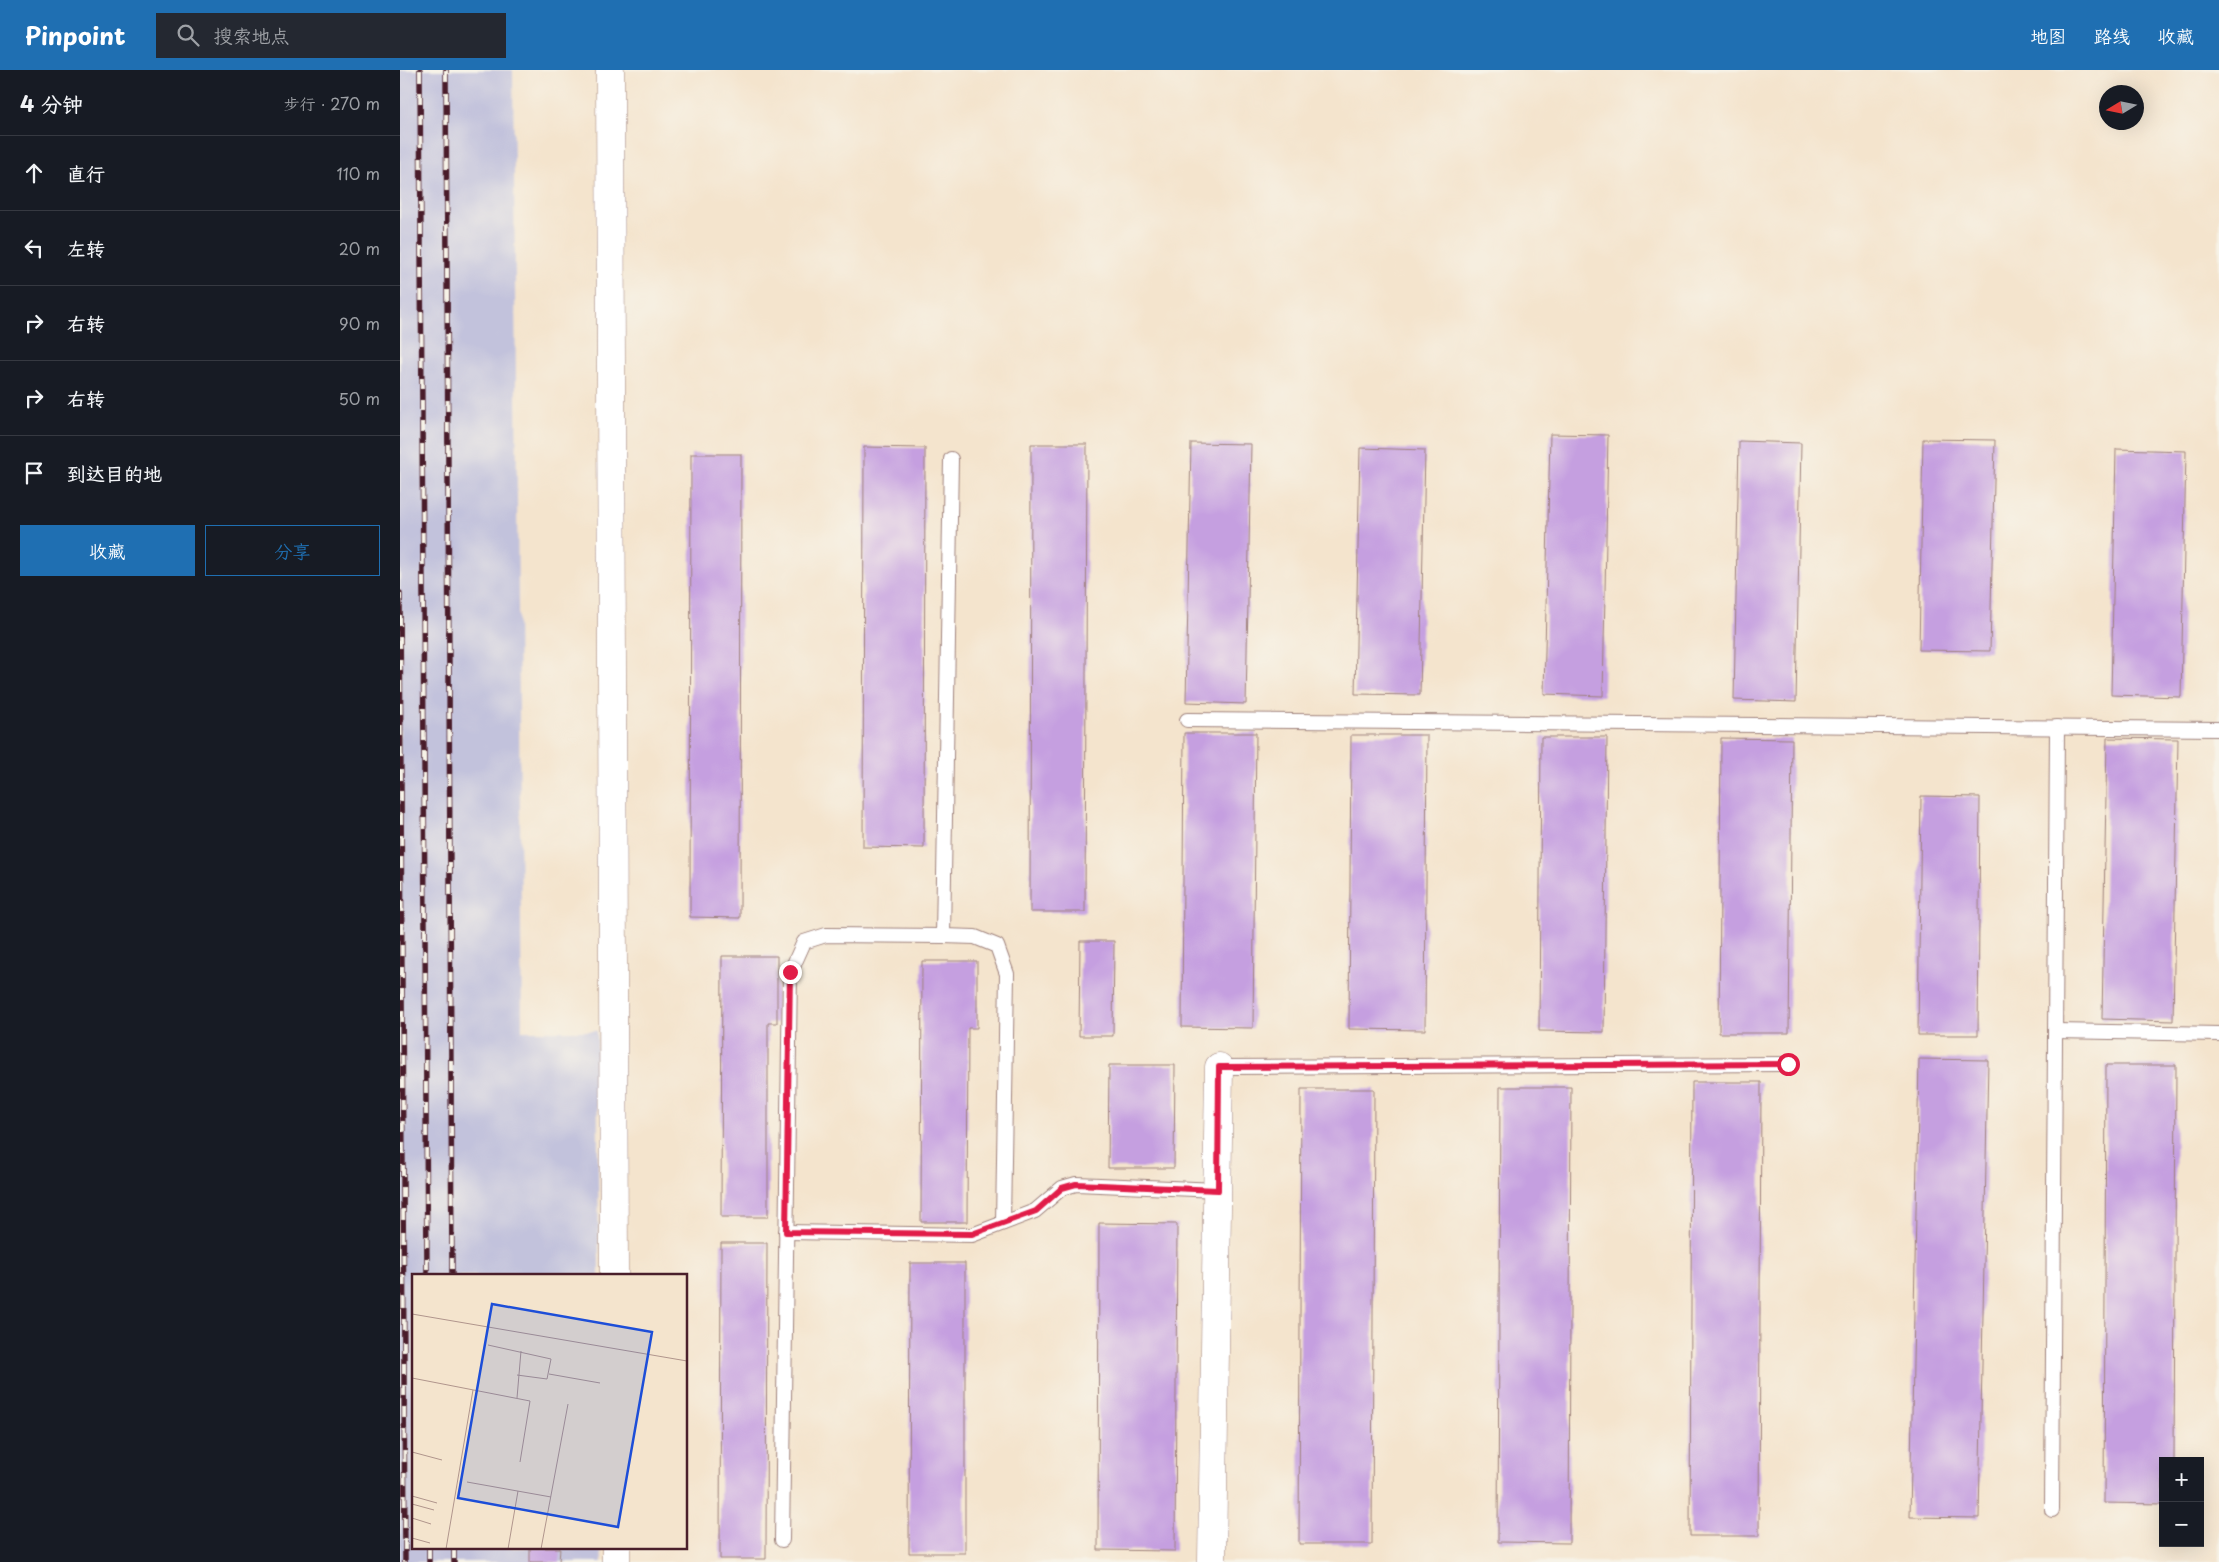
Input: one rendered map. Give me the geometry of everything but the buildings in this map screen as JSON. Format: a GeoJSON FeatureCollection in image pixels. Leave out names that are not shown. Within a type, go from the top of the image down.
{"type":"FeatureCollection","features":[{"type":"Feature","properties":{"kind":"street"},"geometry":{"type":"LineString","coordinates":[[610,70],[614,1274]]}},
{"type":"Feature","properties":{"kind":"street"},"geometry":{"type":"LineString","coordinates":[[1212,1562],[1219,1067]]}},
{"type":"Feature","properties":{"kind":"lane"},"geometry":{"type":"LineString","coordinates":[[943,936],[951,459]]}},
{"type":"Feature","properties":{"kind":"lane"},"geometry":{"type":"LineString","coordinates":[[1187,720],[2219,729]]}},
{"type":"Feature","properties":{"kind":"lane"},"geometry":{"type":"LineString","coordinates":[[2052,1510],[2057,727]]}},
{"type":"Feature","properties":{"kind":"lane"},"geometry":{"type":"LineString","coordinates":[[782,1540],[790,972],[804,942],[826,935],[943,936],[975,937],[997,946],[1007,974],[1003,1223]]}},
{"type":"Feature","properties":{"kind":"lane"},"geometry":{"type":"LineString","coordinates":[[2056,1031],[2219,1034]]}},
{"type":"Feature","properties":{"kind":"lane"},"geometry":{"type":"LineString","coordinates":[[1219,1067],[1788,1064]]}},
{"type":"Feature","properties":{"kind":"lane"},"geometry":{"type":"LineString","coordinates":[[786,1232],[972,1234],[1036,1211],[1062,1188],[1076,1184],[1218,1190]]}},
{"type":"Feature","properties":{"kind":"shaded area"},"geometry":{"type":"Polygon","coordinates":[[[400,70],[513,70],[522,1031],[597,1031],[599,1274],[412,1274],[412,1550],[601,1550],[602,1562],[400,1562],[400,70]]]}},
{"type":"Feature","properties":{"kind":"railway"},"geometry":{"type":"LineString","coordinates":[[420,70],[427,1274]]}},
{"type":"Feature","properties":{"kind":"railway"},"geometry":{"type":"LineString","coordinates":[[446,70],[452,1274]]}},
{"type":"Feature","properties":{"kind":"railway"},"geometry":{"type":"LineString","coordinates":[[400,593],[405,1562]]}},
{"type":"Feature","properties":{"kind":"railway"},"geometry":{"type":"LineString","coordinates":[[429,1550],[429,1562]]}},
{"type":"Feature","properties":{"kind":"railway"},"geometry":{"type":"LineString","coordinates":[[454,1550],[454,1562]]}},
{"type":"Feature","properties":{"kind":"route"},"geometry":{"type":"LineString","coordinates":[[790,972],[786,1232],[972,1234],[1036,1211],[1048,1198],[1062,1188],[1076,1184],[1218,1190],[1219,1067],[1788,1064]]}}]}
